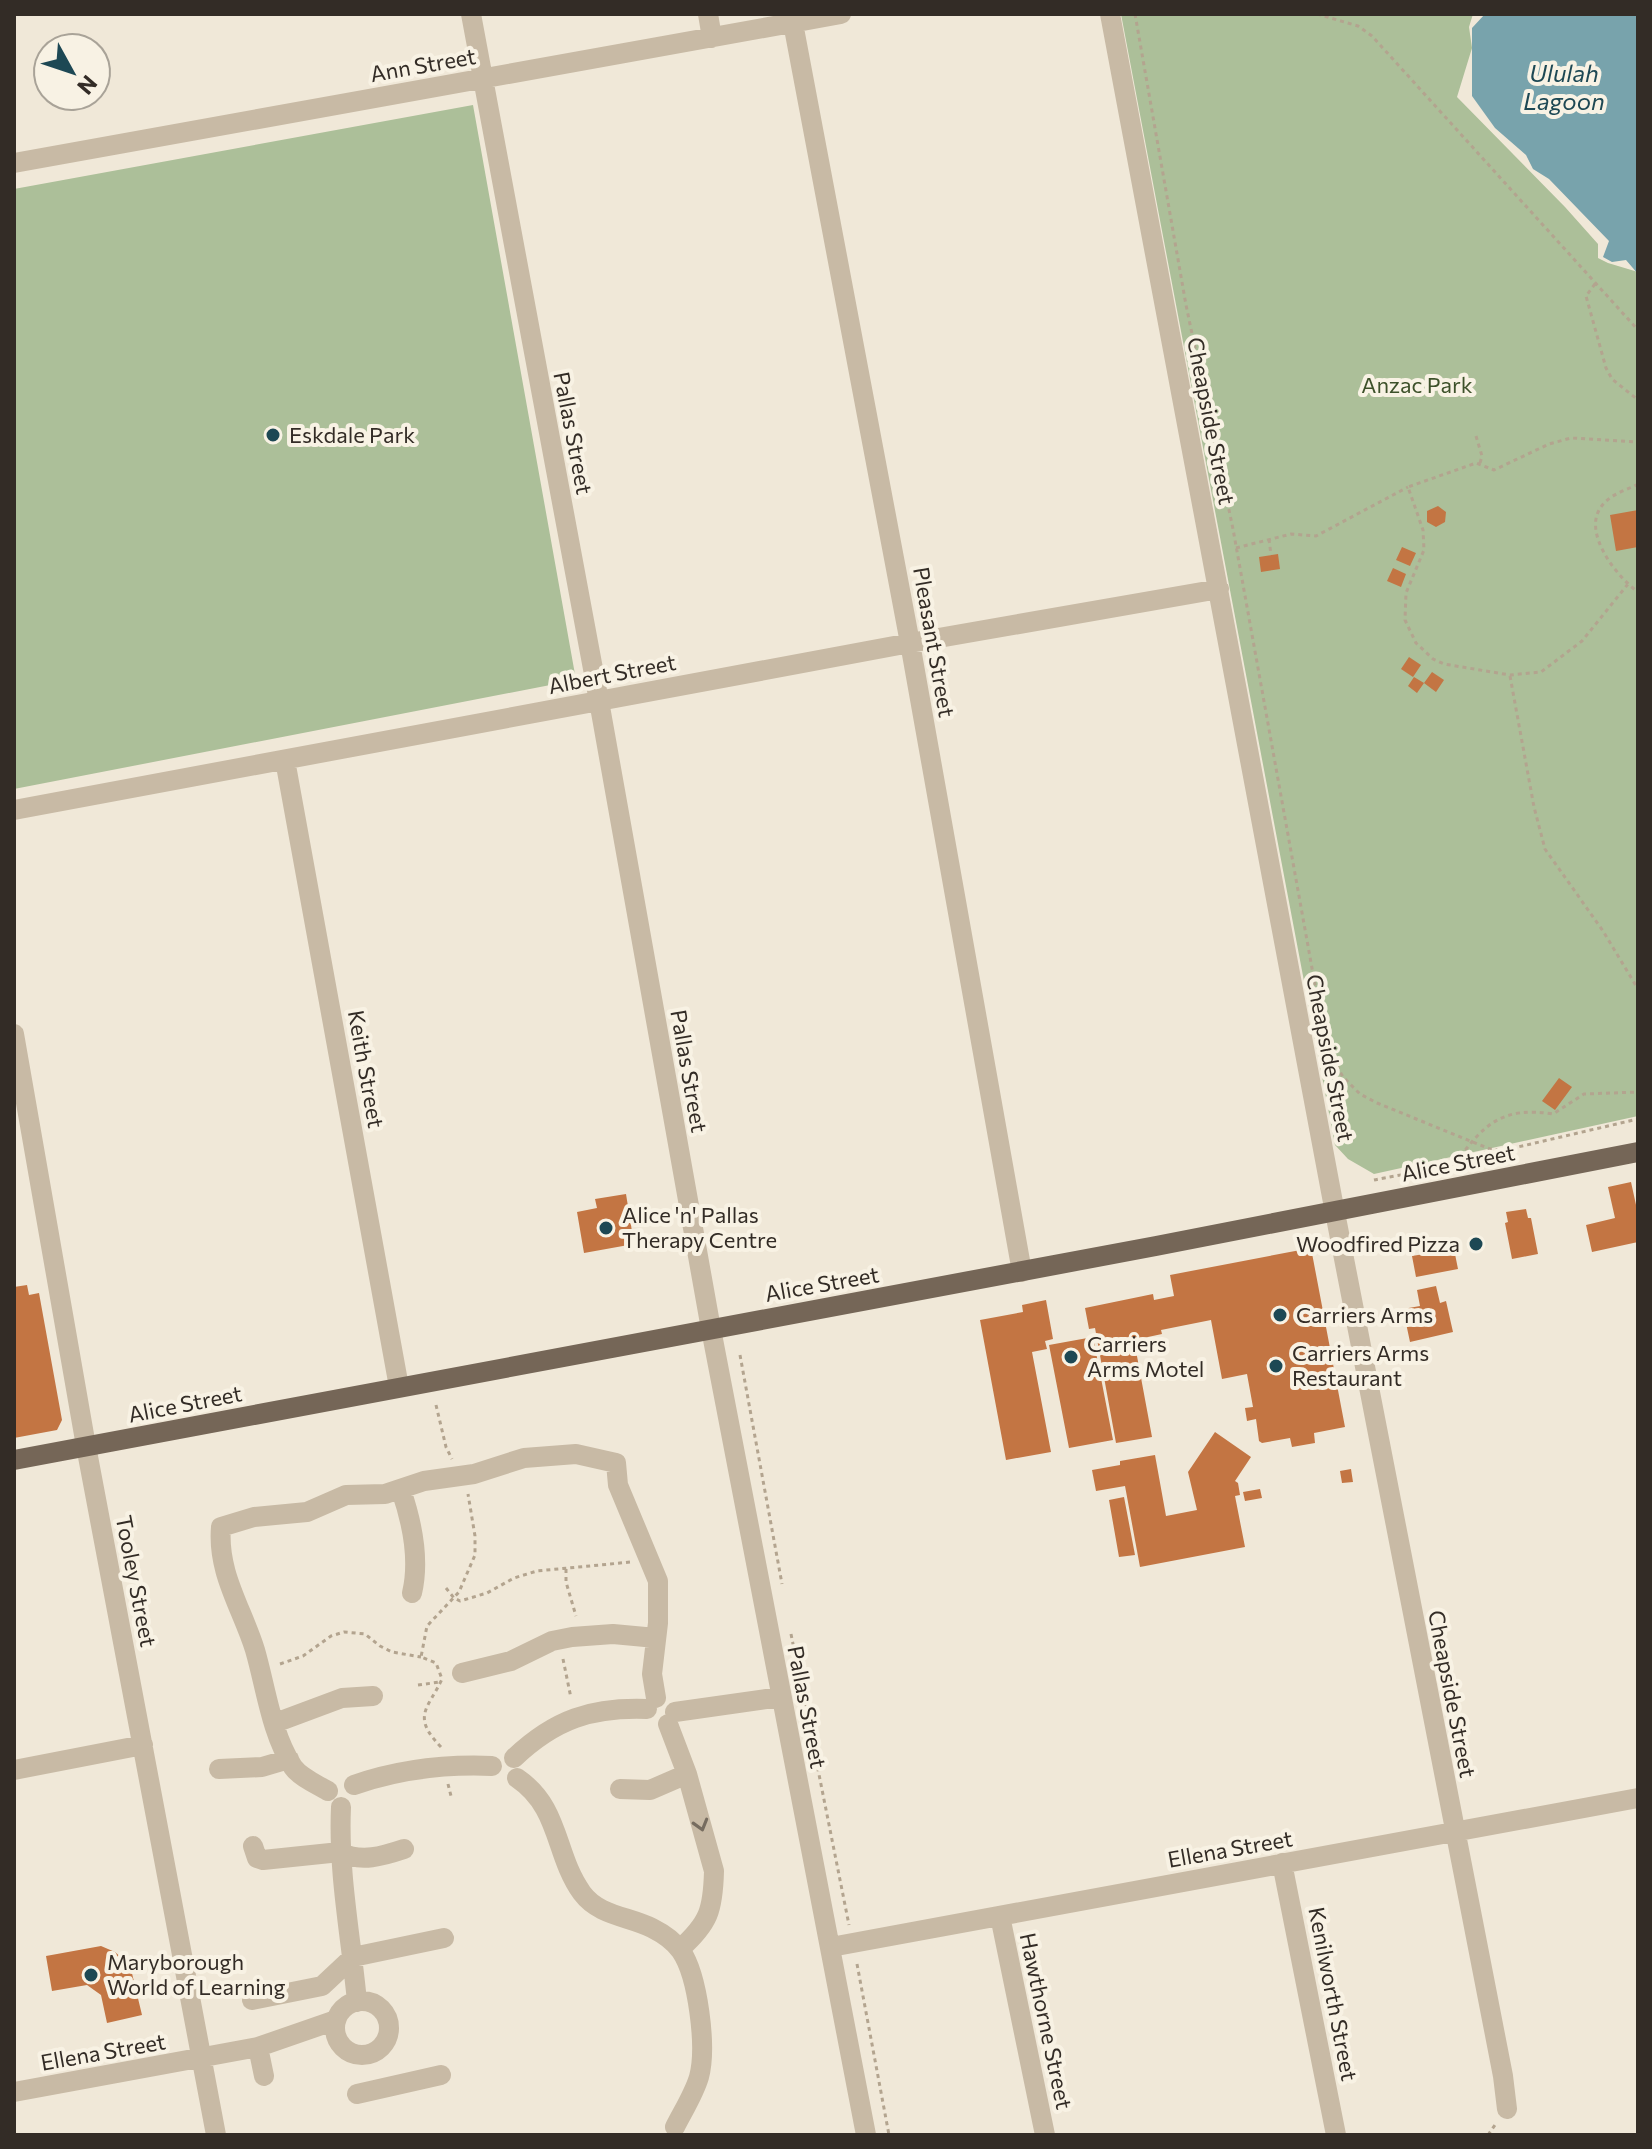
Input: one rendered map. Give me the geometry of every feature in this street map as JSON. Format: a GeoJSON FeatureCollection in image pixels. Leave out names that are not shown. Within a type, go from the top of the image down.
{"type":"FeatureCollection","features":[{"type":"Feature","properties":{"kind":"main road","name":"Alice Street"},"geometry":{"type":"LineString","coordinates":[[14,1460],[1022,1272],[1638,1152]]}},
{"type":"Feature","properties":{"kind":"street","name":"Pallas Street"},"geometry":{"type":"LineString","coordinates":[[471,14],[599,701],[711,1329],[866,2135]]}},
{"type":"Feature","properties":{"kind":"street"},"geometry":{"type":"LineString","coordinates":[[708,14],[712,38]]}},
{"type":"Feature","properties":{"kind":"street","name":"Ann Street"},"geometry":{"type":"LineString","coordinates":[[14,163],[841,14]]}},
{"type":"Feature","properties":{"kind":"street","name":"Cheapside Street"},"geometry":{"type":"LineString","coordinates":[[1110,14],[1334,1212],[1507,2109]]}},
{"type":"Feature","properties":{"kind":"street","name":"Pleasant Street"},"geometry":{"type":"LineString","coordinates":[[793,23],[910,643],[1022,1272]]}},
{"type":"Feature","properties":{"kind":"street","name":"Albert Street"},"geometry":{"type":"LineString","coordinates":[[14,810],[910,643],[1219,589]]}},
{"type":"Feature","properties":{"kind":"street","name":"Keith Street"},"geometry":{"type":"LineString","coordinates":[[285,760],[399,1387]]}},
{"type":"Feature","properties":{"kind":"street","name":"Tooley Street"},"geometry":{"type":"LineString","coordinates":[[14,1034],[86,1446],[216,2135]]}},
{"type":"Feature","properties":{"kind":"street"},"geometry":{"type":"LineString","coordinates":[[328,1791],[299,1774],[289,1759],[275,1723],[261,1670],[225,1576],[219,1548],[221,1527],[254,1517],[307,1512],[346,1495],[385,1494],[424,1481],[463,1476],[524,1458],[576,1454],[616,1463],[618,1485],[658,1581],[652,1703]]}},
{"type":"Feature","properties":{"kind":"street"},"geometry":{"type":"LineString","coordinates":[[401,1490],[408,1510],[416,1568],[412,1593]]}},
{"type":"Feature","properties":{"kind":"street"},"geometry":{"type":"LineString","coordinates":[[462,1673],[511,1661],[566,1638],[613,1634],[656,1638]]}},
{"type":"Feature","properties":{"kind":"street"},"geometry":{"type":"LineString","coordinates":[[275,1723],[342,1698],[373,1696]]}},
{"type":"Feature","properties":{"kind":"street"},"geometry":{"type":"LineString","coordinates":[[672,1718],[687,1709],[780,1697]]}},
{"type":"Feature","properties":{"kind":"street"},"geometry":{"type":"LineString","coordinates":[[354,1785],[356,1798],[350,1805],[341,1807],[330,1800],[328,1791],[333,1782],[342,1779],[354,1785],[442,1765],[492,1766],[493,1776],[500,1782],[509,1782],[534,1739],[556,1725],[602,1710],[670,1700],[672,1718],[714,1871],[707,1919],[700,1931],[680,1949]]}},
{"type":"Feature","properties":{"kind":"street"},"geometry":{"type":"LineString","coordinates":[[14,1770],[143,1745]]}},
{"type":"Feature","properties":{"kind":"street"},"geometry":{"type":"LineString","coordinates":[[219,1769],[262,1767],[289,1759]]}},
{"type":"Feature","properties":{"kind":"street"},"geometry":{"type":"LineString","coordinates":[[516,1768],[550,1816],[565,1858],[584,1896],[594,1906],[610,1914],[651,1928],[680,1949],[694,1991],[702,2060],[698,2078],[675,2127]]}},
{"type":"Feature","properties":{"kind":"street"},"geometry":{"type":"LineString","coordinates":[[620,1789],[650,1790],[687,1774]]}},
{"type":"Feature","properties":{"kind":"street","name":"Ellena Street"},"geometry":{"type":"LineString","coordinates":[[831,1947],[1638,1798]]}},
{"type":"Feature","properties":{"kind":"street"},"geometry":{"type":"LineString","coordinates":[[341,1807],[343,1900],[357,2002]]}},
{"type":"Feature","properties":{"kind":"street"},"geometry":{"type":"LineString","coordinates":[[253,1846],[257,1858],[263,1860],[340,1852],[349,1857],[369,1858],[404,1849]]}},
{"type":"Feature","properties":{"kind":"street","name":"Kenilworth Street"},"geometry":{"type":"LineString","coordinates":[[1282,1863],[1336,2135]]}},
{"type":"Feature","properties":{"kind":"street","name":"Hawthorne Street"},"geometry":{"type":"LineString","coordinates":[[1000,1916],[1045,2135]]}},
{"type":"Feature","properties":{"kind":"street"},"geometry":{"type":"LineString","coordinates":[[252,2000],[322,1986],[353,1957],[444,1938]]}},
{"type":"Feature","properties":{"kind":"street"},"geometry":{"type":"LineString","coordinates":[[357,2002],[374,2004],[381,2009],[389,2024],[386,2040],[381,2047],[366,2055],[349,2052],[333,2042],[284,2048],[258,2047],[336,2020],[348,2005],[357,2002]]}},
{"type":"Feature","properties":{"kind":"street"},"geometry":{"type":"LineString","coordinates":[[336,2020],[337,2038],[342,2046]]}},
{"type":"Feature","properties":{"kind":"street"},"geometry":{"type":"LineString","coordinates":[[258,2047],[264,2076]]}},
{"type":"Feature","properties":{"kind":"street","name":"Ellena Street"},"geometry":{"type":"LineString","coordinates":[[14,2092],[258,2047]]}},
{"type":"Feature","properties":{"kind":"street"},"geometry":{"type":"LineString","coordinates":[[366,2055],[365,2092],[441,2075]]}},
{"type":"Feature","properties":{"kind":"path"},"geometry":{"type":"LineString","coordinates":[[1135,14],[1186,305],[1236,548],[1326,1046],[1343,1077],[1360,1094],[1490,1149],[1505,1150],[1638,1119]]}},
{"type":"Feature","properties":{"kind":"path"},"geometry":{"type":"LineString","coordinates":[[1317,14],[1358,26],[1372,36],[1638,330]]}},
{"type":"Feature","properties":{"kind":"path"},"geometry":{"type":"LineString","coordinates":[[1595,284],[1586,296],[1606,368],[1612,379],[1638,400]]}},
{"type":"Feature","properties":{"kind":"path"},"geometry":{"type":"LineString","coordinates":[[1476,436],[1482,456],[1480,464]]}},
{"type":"Feature","properties":{"kind":"path"},"geometry":{"type":"LineString","coordinates":[[1236,548],[1291,534],[1316,536],[1408,487],[1449,471],[1480,464],[1487,469],[1500,468],[1549,444],[1571,438],[1638,442]]}},
{"type":"Feature","properties":{"kind":"path"},"geometry":{"type":"LineString","coordinates":[[1638,484],[1605,502],[1596,520],[1601,544],[1628,584],[1638,592]]}},
{"type":"Feature","properties":{"kind":"path"},"geometry":{"type":"LineString","coordinates":[[1408,487],[1423,530],[1424,550],[1406,593],[1405,620],[1410,634],[1423,651],[1444,664],[1510,675],[1541,672],[1582,641],[1628,584]]}},
{"type":"Feature","properties":{"kind":"path"},"geometry":{"type":"LineString","coordinates":[[1269,539],[1271,555]]}},
{"type":"Feature","properties":{"kind":"path"},"geometry":{"type":"LineString","coordinates":[[1510,675],[1534,807],[1545,849],[1603,931],[1638,989]]}},
{"type":"Feature","properties":{"kind":"path"},"geometry":{"type":"LineString","coordinates":[[1456,1163],[1471,1141],[1490,1124],[1518,1112],[1553,1114],[1584,1094],[1638,1092]]}},
{"type":"Feature","properties":{"kind":"path"},"geometry":{"type":"LineString","coordinates":[[1374,1180],[1478,1158],[1490,1149]]}},
{"type":"Feature","properties":{"kind":"path"},"geometry":{"type":"LineString","coordinates":[[740,1355],[782,1592]]}},
{"type":"Feature","properties":{"kind":"path"},"geometry":{"type":"LineString","coordinates":[[421,1657],[427,1626],[459,1592],[475,1555],[473,1522],[463,1476],[446,1447],[436,1405]]}},
{"type":"Feature","properties":{"kind":"path"},"geometry":{"type":"LineString","coordinates":[[446,1588],[460,1601],[487,1593],[523,1575],[600,1564],[651,1562]]}},
{"type":"Feature","properties":{"kind":"path"},"geometry":{"type":"LineString","coordinates":[[566,1569],[566,1582],[576,1617],[566,1638],[565,1679],[575,1718]]}},
{"type":"Feature","properties":{"kind":"path"},"geometry":{"type":"LineString","coordinates":[[790,1631],[849,1925]]}},
{"type":"Feature","properties":{"kind":"path"},"geometry":{"type":"LineString","coordinates":[[261,1670],[296,1659],[331,1636],[344,1632],[365,1634],[392,1652],[421,1657],[439,1666],[441,1682],[428,1700],[425,1713],[428,1733],[443,1751]]}},
{"type":"Feature","properties":{"kind":"path"},"geometry":{"type":"LineString","coordinates":[[418,1685],[441,1682],[462,1673]]}},
{"type":"Feature","properties":{"kind":"path"},"geometry":{"type":"LineString","coordinates":[[856,1961],[889,2135]]}},
{"type":"Feature","properties":{"kind":"green space","name":"Anzac Park"},"geometry":{"type":"Polygon","coordinates":[[[1121,14],[1473,14],[1469,27],[1472,48],[1457,97],[1598,244],[1598,258],[1638,272],[1638,1116],[1374,1174],[1348,1159],[1335,1145],[1121,14]]]}},
{"type":"Feature","properties":{"kind":"green space","name":"Eskdale Park"},"geometry":{"type":"Polygon","coordinates":[[[473,105],[576,680],[14,789],[14,189],[473,105]]]}},
{"type":"Feature","properties":{"kind":"water","name":"Ululah Lagoon"},"geometry":{"type":"Polygon","coordinates":[[[1485,14],[1638,14],[1638,274],[1626,260],[1612,262],[1603,257],[1609,241],[1549,179],[1533,169],[1526,155],[1495,128],[1472,96],[1472,28],[1485,14]]]}},
{"type":"Feature","properties":{"kind":"building"},"geometry":{"type":"Polygon","coordinates":[[[1438,506],[1446,512],[1445,522],[1436,527],[1427,522],[1427,511],[1438,506]]]}},
{"type":"Feature","properties":{"kind":"building"},"geometry":{"type":"Polygon","coordinates":[[[1638,510],[1638,547],[1616,551],[1610,515],[1638,510]]]}},
{"type":"Feature","properties":{"kind":"building"},"geometry":{"type":"Polygon","coordinates":[[[1402,547],[1416,553],[1410,566],[1396,560],[1402,547]]]}},
{"type":"Feature","properties":{"kind":"building"},"geometry":{"type":"Polygon","coordinates":[[[1278,554],[1280,569],[1261,572],[1259,557],[1278,554]]]}},
{"type":"Feature","properties":{"kind":"building"},"geometry":{"type":"Polygon","coordinates":[[[1393,568],[1406,574],[1401,587],[1387,581],[1393,568]]]}},
{"type":"Feature","properties":{"kind":"building"},"geometry":{"type":"Polygon","coordinates":[[[1409,657],[1421,665],[1413,677],[1401,669],[1409,657]]]}},
{"type":"Feature","properties":{"kind":"building"},"geometry":{"type":"Polygon","coordinates":[[[1432,672],[1444,680],[1436,692],[1424,683],[1432,672]]]}},
{"type":"Feature","properties":{"kind":"building"},"geometry":{"type":"Polygon","coordinates":[[[1414,677],[1424,683],[1417,693],[1408,686],[1414,677]]]}},
{"type":"Feature","properties":{"kind":"building"},"geometry":{"type":"Polygon","coordinates":[[[1559,1078],[1572,1087],[1555,1110],[1542,1101],[1559,1078]]]}},
{"type":"Feature","properties":{"kind":"building"},"geometry":{"type":"Polygon","coordinates":[[[1631,1182],[1638,1214],[1638,1242],[1592,1252],[1586,1225],[1615,1218],[1608,1187],[1631,1182]]]}},
{"type":"Feature","properties":{"kind":"building","name":"Alice 'n' Pallas Therapy Centre"},"geometry":{"type":"Polygon","coordinates":[[[626,1194],[634,1244],[584,1253],[577,1212],[597,1208],[595,1199],[626,1194]]]}},
{"type":"Feature","properties":{"kind":"building"},"geometry":{"type":"Polygon","coordinates":[[[1526,1209],[1528,1218],[1531,1218],[1538,1254],[1512,1259],[1506,1212],[1526,1209]]]}},
{"type":"Feature","properties":{"kind":"building"},"geometry":{"type":"Polygon","coordinates":[[[1311,1248],[1345,1427],[1314,1433],[1315,1443],[1292,1447],[1290,1438],[1259,1441],[1256,1419],[1247,1421],[1245,1408],[1253,1407],[1247,1374],[1222,1379],[1211,1320],[1161,1330],[1162,1334],[1134,1340],[1152,1437],[1116,1443],[1095,1328],[1089,1329],[1085,1308],[1153,1294],[1154,1300],[1174,1296],[1170,1275],[1311,1248]]]}},
{"type":"Feature","properties":{"kind":"building"},"geometry":{"type":"Polygon","coordinates":[[[1454,1249],[1458,1269],[1416,1277],[1412,1256],[1454,1249]]]}},
{"type":"Feature","properties":{"kind":"building"},"geometry":{"type":"Polygon","coordinates":[[[27,1285],[29,1295],[39,1293],[62,1420],[57,1430],[14,1438],[14,1287],[27,1285]]]}},
{"type":"Feature","properties":{"kind":"building"},"geometry":{"type":"Polygon","coordinates":[[[1436,1286],[1440,1303],[1446,1301],[1453,1332],[1410,1342],[1403,1309],[1420,1306],[1417,1290],[1436,1286]]]}},
{"type":"Feature","properties":{"kind":"building"},"geometry":{"type":"Polygon","coordinates":[[[1046,1300],[1053,1339],[1045,1341],[1047,1349],[1032,1352],[1051,1452],[1006,1460],[980,1320],[1023,1312],[1022,1305],[1046,1300]]]}},
{"type":"Feature","properties":{"kind":"building"},"geometry":{"type":"Polygon","coordinates":[[[1093,1337],[1113,1440],[1069,1448],[1049,1345],[1093,1337]]]}},
{"type":"Feature","properties":{"kind":"building"},"geometry":{"type":"Polygon","coordinates":[[[1215,1432],[1251,1457],[1235,1481],[1240,1495],[1235,1496],[1245,1547],[1140,1567],[1125,1486],[1096,1491],[1092,1470],[1155,1455],[1166,1516],[1197,1510],[1188,1472],[1215,1432]]]}},
{"type":"Feature","properties":{"kind":"building"},"geometry":{"type":"Polygon","coordinates":[[[1351,1469],[1353,1482],[1342,1483],[1340,1471],[1351,1469]]]}},
{"type":"Feature","properties":{"kind":"building"},"geometry":{"type":"Polygon","coordinates":[[[1260,1489],[1262,1498],[1245,1501],[1243,1492],[1260,1489]]]}},
{"type":"Feature","properties":{"kind":"building"},"geometry":{"type":"Polygon","coordinates":[[[1124,1497],[1135,1555],[1119,1557],[1109,1500],[1124,1497]]]}},
{"type":"Feature","properties":{"kind":"building","name":"Maryborough World of Learning"},"geometry":{"type":"Polygon","coordinates":[[[101,1946],[115,1952],[130,1965],[142,2015],[107,2023],[101,1995],[87,1985],[52,1991],[46,1956],[101,1946]]]}},
{"type":"Feature","properties":{"kind":"place","name":"Eskdale Park"},"geometry":{"type":"Point","coordinates":[273,435]}},
{"type":"Feature","properties":{"kind":"place","name":"Alice 'n' Pallas Therapy Centre"},"geometry":{"type":"Point","coordinates":[606,1228]}},
{"type":"Feature","properties":{"kind":"place","name":"Woodfired Pizza"},"geometry":{"type":"Point","coordinates":[1476,1244]}},
{"type":"Feature","properties":{"kind":"place","name":"Carriers Arms"},"geometry":{"type":"Point","coordinates":[1280,1315]}},
{"type":"Feature","properties":{"kind":"place","name":"Carriers Arms Motel"},"geometry":{"type":"Point","coordinates":[1071,1357]}},
{"type":"Feature","properties":{"kind":"place","name":"Carriers Arms Restaurant"},"geometry":{"type":"Point","coordinates":[1276,1366]}},
{"type":"Feature","properties":{"kind":"place","name":"Maryborough World of Learning"},"geometry":{"type":"Point","coordinates":[91,1975]}}]}
